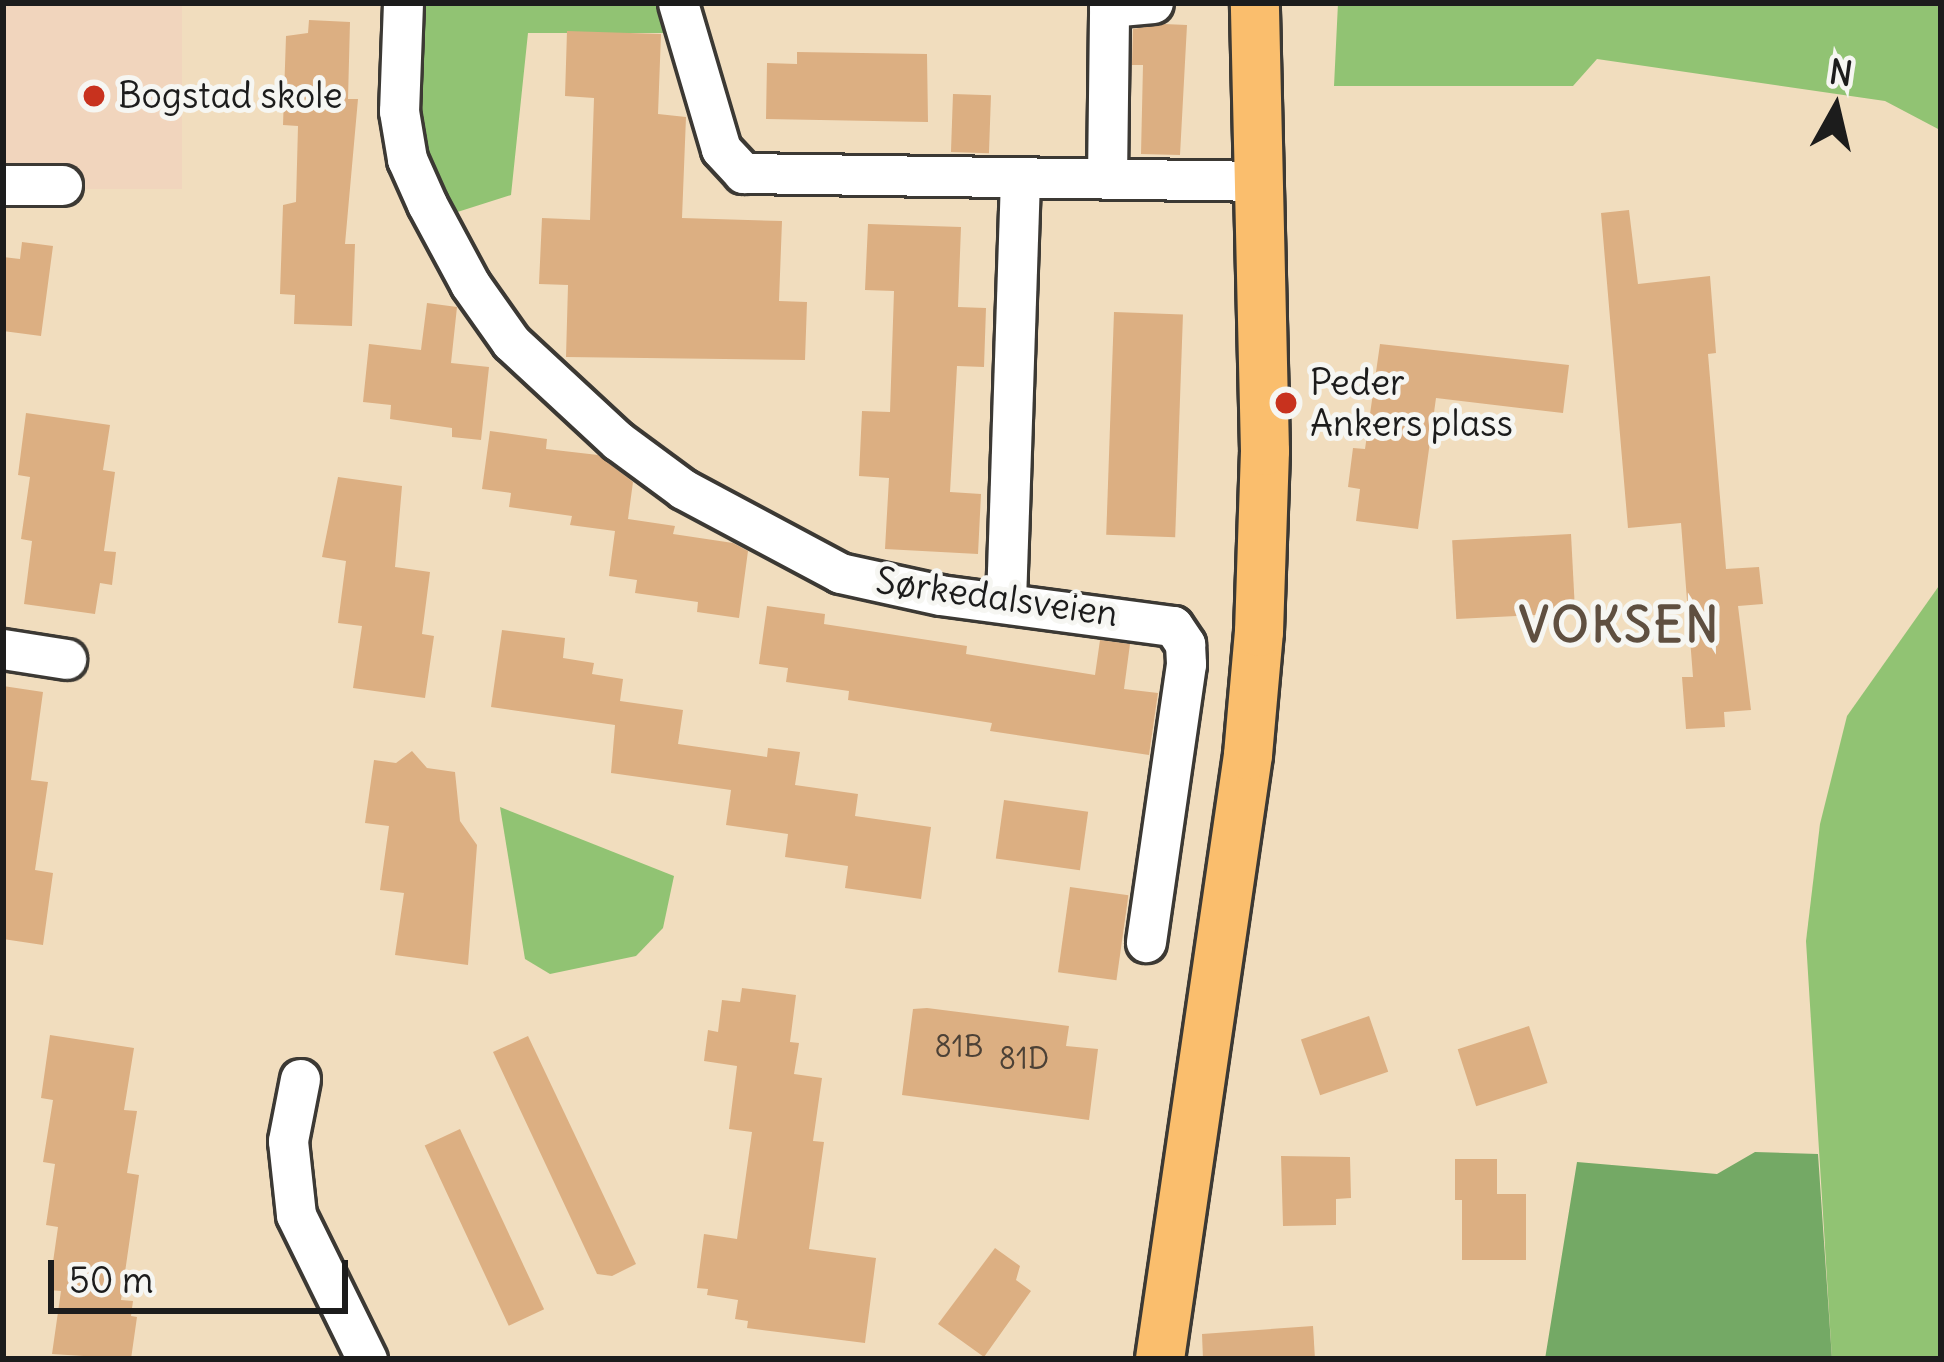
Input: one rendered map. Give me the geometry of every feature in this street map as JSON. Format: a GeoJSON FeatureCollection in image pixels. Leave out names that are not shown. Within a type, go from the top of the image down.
{"type":"FeatureCollection","features":[{"type":"Feature","properties":{"kind":"main road"},"geometry":{"type":"LineString","coordinates":[[1160,1359],[1256,680],[1265,452],[1256,3]]}},
{"type":"Feature","properties":{"kind":"street","name":"Sørkedalsveien"},"geometry":{"type":"LineString","coordinates":[[403,3],[399,112],[407,159],[470,284],[511,342],[618,441],[683,489],[840,573],[940,595],[1157,620],[1173,626],[1185,644],[1146,941]]}},
{"type":"Feature","properties":{"kind":"street"},"geometry":{"type":"LineString","coordinates":[[678,3],[721,148],[743,172],[1261,182]]}},
{"type":"Feature","properties":{"kind":"street"},"geometry":{"type":"LineString","coordinates":[[1107,178],[1109,5],[1153,3]]}},
{"type":"Feature","properties":{"kind":"street"},"geometry":{"type":"LineString","coordinates":[[1006,602],[1020,177]]}},
{"type":"Feature","properties":{"kind":"street"},"geometry":{"type":"LineString","coordinates":[[3,185],[62,184]]}},
{"type":"Feature","properties":{"kind":"street"},"geometry":{"type":"LineString","coordinates":[[3,649],[66,659]]}},
{"type":"Feature","properties":{"kind":"street"},"geometry":{"type":"LineString","coordinates":[[300,1078],[288,1142],[296,1215],[367,1359]]}},
{"type":"Feature","properties":{"kind":"shaded area","name":"Bogstad skole"},"geometry":{"type":"Polygon","coordinates":[[[3,3],[182,3],[182,189],[3,189],[3,3]]]}},
{"type":"Feature","properties":{"kind":"green space"},"geometry":{"type":"Polygon","coordinates":[[[422,3],[657,3],[667,33],[528,33],[511,195],[448,215],[421,150],[413,103],[422,3]]]}},
{"type":"Feature","properties":{"kind":"green space"},"geometry":{"type":"Polygon","coordinates":[[[1338,3],[1941,3],[1941,138],[1940,130],[1885,101],[1597,59],[1573,86],[1334,86],[1338,3]]]}},
{"type":"Feature","properties":{"kind":"green space"},"geometry":{"type":"Polygon","coordinates":[[[1941,583],[1941,1359],[1832,1359],[1806,941],[1820,824],[1847,716],[1941,583]]]}},
{"type":"Feature","properties":{"kind":"green space"},"geometry":{"type":"Polygon","coordinates":[[[500,807],[674,876],[663,928],[636,956],[550,974],[525,959],[500,807]]]}},
{"type":"Feature","properties":{"kind":"green space"},"geometry":{"type":"Polygon","coordinates":[[[1755,1152],[1818,1154],[1832,1359],[1545,1359],[1577,1162],[1717,1174],[1755,1152]]]}},
{"type":"Feature","properties":{"kind":"building"},"geometry":{"type":"Polygon","coordinates":[[[309,20],[350,22],[348,99],[358,99],[345,244],[355,244],[352,326],[294,324],[295,295],[280,294],[283,205],[296,202],[298,126],[283,125],[286,36],[308,33],[309,20]]]}},
{"type":"Feature","properties":{"kind":"building"},"geometry":{"type":"Polygon","coordinates":[[[1187,25],[1180,155],[1141,154],[1143,65],[1132,65],[1133,29],[1187,25]]]}},
{"type":"Feature","properties":{"kind":"building"},"geometry":{"type":"Polygon","coordinates":[[[567,31],[661,34],[658,114],[686,117],[682,218],[782,221],[779,301],[807,302],[805,360],[566,357],[568,285],[539,284],[542,218],[590,220],[594,98],[565,96],[567,31]]]}},
{"type":"Feature","properties":{"kind":"building"},"geometry":{"type":"Polygon","coordinates":[[[797,52],[927,54],[928,122],[766,119],[767,63],[797,64],[797,52]]]}},
{"type":"Feature","properties":{"kind":"building"},"geometry":{"type":"Polygon","coordinates":[[[953,94],[991,95],[989,153],[951,152],[953,94]]]}},
{"type":"Feature","properties":{"kind":"building"},"geometry":{"type":"Polygon","coordinates":[[[1629,210],[1638,284],[1710,276],[1716,353],[1708,354],[1726,569],[1759,567],[1763,604],[1738,606],[1751,710],[1724,712],[1725,727],[1686,729],[1682,677],[1693,677],[1681,523],[1628,528],[1601,213],[1629,210]]]}},
{"type":"Feature","properties":{"kind":"building"},"geometry":{"type":"Polygon","coordinates":[[[868,224],[961,227],[958,307],[986,308],[984,367],[957,366],[950,492],[981,494],[978,554],[885,549],[889,478],[859,476],[862,411],[890,412],[894,291],[865,290],[868,224]]]}},
{"type":"Feature","properties":{"kind":"building"},"geometry":{"type":"Polygon","coordinates":[[[22,242],[53,246],[41,336],[3,331],[3,257],[20,259],[22,242]]]}},
{"type":"Feature","properties":{"kind":"building"},"geometry":{"type":"Polygon","coordinates":[[[427,303],[457,307],[451,363],[489,367],[481,440],[452,437],[452,428],[390,419],[391,405],[363,402],[369,344],[421,350],[427,303]]]}},
{"type":"Feature","properties":{"kind":"building"},"geometry":{"type":"Polygon","coordinates":[[[1114,312],[1183,314],[1175,537],[1106,535],[1114,312]]]}},
{"type":"Feature","properties":{"kind":"building"},"geometry":{"type":"Polygon","coordinates":[[[1380,344],[1569,365],[1563,413],[1436,398],[1418,529],[1356,521],[1360,489],[1348,487],[1353,448],[1365,449],[1380,344]]]}},
{"type":"Feature","properties":{"kind":"building"},"geometry":{"type":"Polygon","coordinates":[[[26,413],[110,425],[103,470],[115,472],[104,551],[116,552],[112,585],[100,583],[95,614],[24,604],[32,541],[21,539],[30,477],[18,475],[26,413]]]}},
{"type":"Feature","properties":{"kind":"building"},"geometry":{"type":"Polygon","coordinates":[[[490,431],[547,439],[546,449],[598,455],[633,482],[628,519],[675,526],[673,534],[733,543],[748,551],[739,618],[697,612],[698,602],[635,593],[637,580],[609,576],[615,531],[570,525],[572,516],[509,507],[511,493],[482,489],[490,431]]]}},
{"type":"Feature","properties":{"kind":"building"},"geometry":{"type":"Polygon","coordinates":[[[338,477],[402,486],[395,567],[430,572],[422,634],[434,636],[425,698],[353,688],[362,626],[338,623],[346,561],[322,557],[338,477]]]}},
{"type":"Feature","properties":{"kind":"building"},"geometry":{"type":"Polygon","coordinates":[[[1571,534],[1575,613],[1456,619],[1452,540],[1571,534]]]}},
{"type":"Feature","properties":{"kind":"building"},"geometry":{"type":"Polygon","coordinates":[[[767,606],[825,614],[824,624],[967,646],[966,654],[1095,675],[1100,640],[1130,644],[1124,689],[1158,693],[1149,755],[990,731],[992,723],[848,700],[849,691],[786,682],[788,668],[759,664],[767,606]]]}},
{"type":"Feature","properties":{"kind":"building"},"geometry":{"type":"Polygon","coordinates":[[[502,630],[565,638],[563,658],[594,663],[592,674],[623,679],[620,701],[683,710],[678,744],[767,757],[768,748],[800,752],[795,785],[858,794],[855,816],[931,827],[921,899],[845,888],[848,866],[785,857],[788,834],[726,825],[731,790],[611,773],[615,725],[491,707],[502,630]]]}},
{"type":"Feature","properties":{"kind":"building"},"geometry":{"type":"Polygon","coordinates":[[[3,686],[43,692],[31,780],[48,782],[35,870],[53,873],[43,945],[3,939],[3,686]]]}},
{"type":"Feature","properties":{"kind":"building"},"geometry":{"type":"Polygon","coordinates":[[[412,751],[427,768],[455,772],[460,821],[477,845],[468,965],[395,955],[404,893],[380,890],[389,826],[365,823],[374,760],[396,763],[412,751]]]}},
{"type":"Feature","properties":{"kind":"building"},"geometry":{"type":"Polygon","coordinates":[[[1004,800],[1088,812],[1080,870],[996,858],[1004,800]]]}},
{"type":"Feature","properties":{"kind":"building"},"geometry":{"type":"Polygon","coordinates":[[[1070,887],[1128,895],[1116,980],[1058,972],[1070,887]]]}},
{"type":"Feature","properties":{"kind":"building"},"geometry":{"type":"Polygon","coordinates":[[[742,988],[796,995],[790,1042],[799,1043],[794,1074],[822,1078],[813,1141],[824,1142],[809,1249],[876,1258],[865,1343],[747,1328],[748,1321],[735,1319],[738,1300],[707,1295],[708,1289],[697,1288],[704,1234],[737,1239],[752,1132],[729,1129],[737,1066],[704,1061],[708,1030],[718,1032],[722,1000],[740,1002],[742,988]]]}},
{"type":"Feature","properties":{"kind":"building"},"geometry":{"type":"Polygon","coordinates":[[[913,1009],[1069,1026],[1066,1046],[1098,1049],[1089,1120],[902,1095],[913,1009]]]}},
{"type":"Feature","properties":{"kind":"building"},"geometry":{"type":"Polygon","coordinates":[[[1369,1016],[1388,1072],[1320,1095],[1301,1039],[1369,1016]]]}},
{"type":"Feature","properties":{"kind":"building"},"geometry":{"type":"Polygon","coordinates":[[[1529,1026],[1548,1083],[1476,1106],[1458,1049],[1529,1026]]]}},
{"type":"Feature","properties":{"kind":"building"},"geometry":{"type":"Polygon","coordinates":[[[50,1035],[134,1048],[124,1110],[137,1111],[127,1173],[139,1175],[121,1300],[133,1301],[131,1316],[137,1317],[131,1359],[52,1354],[61,1291],[49,1290],[58,1227],[46,1225],[55,1164],[43,1162],[53,1100],[41,1098],[50,1035]]]}},
{"type":"Feature","properties":{"kind":"building"},"geometry":{"type":"Polygon","coordinates":[[[528,1036],[636,1264],[612,1276],[597,1274],[493,1052],[528,1036]]]}},
{"type":"Feature","properties":{"kind":"building"},"geometry":{"type":"Polygon","coordinates":[[[460,1129],[544,1309],[509,1326],[425,1145],[460,1129]]]}},
{"type":"Feature","properties":{"kind":"building"},"geometry":{"type":"Polygon","coordinates":[[[1281,1156],[1350,1157],[1351,1198],[1336,1199],[1336,1225],[1283,1226],[1281,1156]]]}},
{"type":"Feature","properties":{"kind":"building"},"geometry":{"type":"Polygon","coordinates":[[[1455,1159],[1497,1159],[1497,1194],[1526,1194],[1526,1260],[1462,1260],[1462,1200],[1455,1200],[1455,1159]]]}},
{"type":"Feature","properties":{"kind":"building"},"geometry":{"type":"Polygon","coordinates":[[[995,1248],[1020,1266],[1016,1280],[1031,1291],[984,1357],[938,1324],[995,1248]]]}},
{"type":"Feature","properties":{"kind":"building"},"geometry":{"type":"Polygon","coordinates":[[[1313,1326],[1315,1359],[1203,1359],[1202,1334],[1313,1326]]]}},
{"type":"Feature","properties":{"kind":"place","name":"Bogstad skole"},"geometry":{"type":"Point","coordinates":[94,96]}},
{"type":"Feature","properties":{"kind":"place","name":"Peder Ankers plass"},"geometry":{"type":"Point","coordinates":[1286,403]}},
{"type":"Feature","properties":{"kind":"district","name":"VOKSEN"},"geometry":{"type":"Point","coordinates":[1620,626]}}]}
